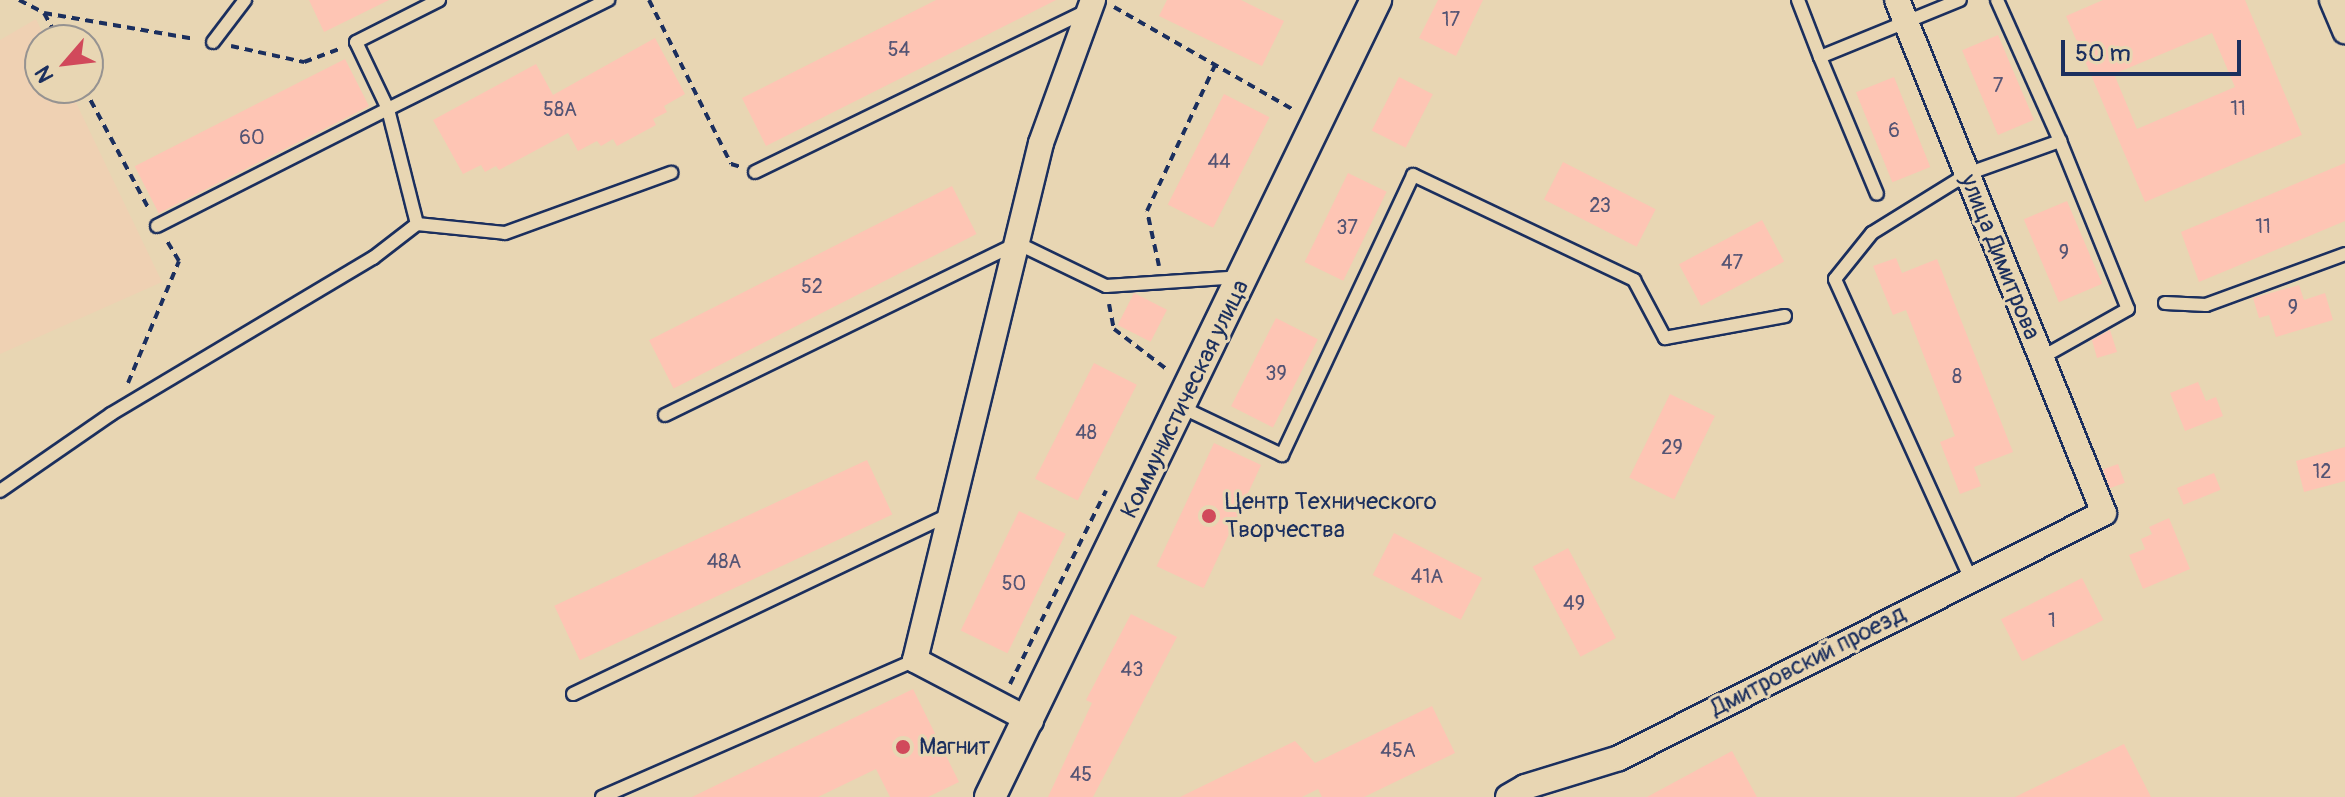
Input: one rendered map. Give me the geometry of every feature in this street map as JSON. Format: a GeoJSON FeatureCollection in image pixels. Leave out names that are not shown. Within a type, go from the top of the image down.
{"type":"FeatureCollection","features":[{"type":"Feature","properties":{"kind":"street","name":"Коммунистическая улица"},"geometry":{"type":"LineString","coordinates":[[990,797],[1031,721],[1376,0]]}},
{"type":"Feature","properties":{"kind":"street"},"geometry":{"type":"LineString","coordinates":[[2332,0],[2345,31]]}},
{"type":"Feature","properties":{"kind":"street"},"geometry":{"type":"LineString","coordinates":[[1031,721],[915,660],[1041,143],[1096,3]]}},
{"type":"Feature","properties":{"kind":"street","name":"улица Димитрова"},"geometry":{"type":"LineString","coordinates":[[1901,10],[2104,513]]}},
{"type":"Feature","properties":{"kind":"street","name":"Дмитровский проезд"},"geometry":{"type":"LineString","coordinates":[[1508,797],[1525,787],[1619,758],[1970,577],[2104,513]]}},
{"type":"Feature","properties":{"kind":"lane"},"geometry":{"type":"LineString","coordinates":[[213,42],[245,0]]}},
{"type":"Feature","properties":{"kind":"lane"},"geometry":{"type":"LineString","coordinates":[[417,224],[388,109],[356,42],[439,0]]}},
{"type":"Feature","properties":{"kind":"lane"},"geometry":{"type":"LineString","coordinates":[[157,226],[608,0]]}},
{"type":"Feature","properties":{"kind":"lane"},"geometry":{"type":"LineString","coordinates":[[1798,0],[1877,194]]}},
{"type":"Feature","properties":{"kind":"lane"},"geometry":{"type":"LineString","coordinates":[[1820,57],[1901,10],[1960,0]]}},
{"type":"Feature","properties":{"kind":"lane"},"geometry":{"type":"LineString","coordinates":[[1997,0],[2060,141],[2128,309],[2041,358]]}},
{"type":"Feature","properties":{"kind":"lane"},"geometry":{"type":"LineString","coordinates":[[755,172],[1096,3]]}},
{"type":"Feature","properties":{"kind":"lane"},"geometry":{"type":"LineString","coordinates":[[1970,577],[1835,279],[1872,233],[1967,174],[2060,141]]}},
{"type":"Feature","properties":{"kind":"lane"},"geometry":{"type":"LineString","coordinates":[[0,491],[116,411],[373,258],[417,224],[505,233],[671,173]]}},
{"type":"Feature","properties":{"kind":"lane"},"geometry":{"type":"LineString","coordinates":[[1186,397],[1282,455],[1413,175],[1634,280],[1665,338],[1785,316]]}},
{"type":"Feature","properties":{"kind":"lane"},"geometry":{"type":"LineString","coordinates":[[665,415],[1017,243],[1106,286],[1244,276]]}},
{"type":"Feature","properties":{"kind":"lane"},"geometry":{"type":"LineString","coordinates":[[2165,303],[2206,305],[2345,254]]}},
{"type":"Feature","properties":{"kind":"lane"},"geometry":{"type":"LineString","coordinates":[[573,694],[951,514]]}},
{"type":"Feature","properties":{"kind":"lane"},"geometry":{"type":"LineString","coordinates":[[602,797],[915,660]]}},
{"type":"Feature","properties":{"kind":"path"},"geometry":{"type":"LineString","coordinates":[[19,0],[44,13],[50,24]]}},
{"type":"Feature","properties":{"kind":"path"},"geometry":{"type":"LineString","coordinates":[[649,0],[731,164],[755,172]]}},
{"type":"Feature","properties":{"kind":"path"},"geometry":{"type":"LineString","coordinates":[[1096,3],[1317,123]]}},
{"type":"Feature","properties":{"kind":"path"},"geometry":{"type":"LineString","coordinates":[[1163,282],[1147,211],[1215,65]]}},
{"type":"Feature","properties":{"kind":"path"},"geometry":{"type":"LineString","coordinates":[[92,104],[179,261],[116,411]]}},
{"type":"Feature","properties":{"kind":"path"},"geometry":{"type":"LineString","coordinates":[[1106,286],[1114,329],[1186,397]]}},
{"type":"Feature","properties":{"kind":"shaded area"},"geometry":{"type":"Polygon","coordinates":[[[24,26],[24,104],[77,104],[162,282],[0,354],[0,40],[24,26]]]}},
{"type":"Feature","properties":{"kind":"building"},"geometry":{"type":"Polygon","coordinates":[[[309,0],[389,0],[324,32],[309,0]]]}},
{"type":"Feature","properties":{"kind":"building"},"geometry":{"type":"Polygon","coordinates":[[[936,0],[1056,0],[766,146],[742,98],[936,0]]]}},
{"type":"Feature","properties":{"kind":"building"},"geometry":{"type":"Polygon","coordinates":[[[1167,0],[1241,0],[1284,21],[1262,66],[1159,16],[1167,0]]]}},
{"type":"Feature","properties":{"kind":"building"},"geometry":{"type":"Polygon","coordinates":[[[1438,0],[1483,0],[1456,56],[1419,38],[1438,0]]]}},
{"type":"Feature","properties":{"kind":"building"},"geometry":{"type":"Polygon","coordinates":[[[2103,0],[2245,0],[2302,135],[2145,202],[2066,16],[2103,0]],[[2212,33],[2114,74],[2137,129],[2235,87],[2212,33]]]}},
{"type":"Feature","properties":{"kind":"building"},"geometry":{"type":"Polygon","coordinates":[[[1998,35],[2034,120],[1998,135],[1962,50],[1998,35]]]}},
{"type":"Feature","properties":{"kind":"building"},"geometry":{"type":"Polygon","coordinates":[[[655,38],[685,94],[664,106],[667,112],[653,119],[656,125],[617,146],[613,139],[601,146],[597,141],[578,151],[568,133],[499,170],[496,166],[485,172],[481,165],[463,174],[433,120],[536,64],[553,95],[655,38]]]}},
{"type":"Feature","properties":{"kind":"building"},"geometry":{"type":"Polygon","coordinates":[[[345,59],[369,106],[159,213],[135,166],[345,59]]]}},
{"type":"Feature","properties":{"kind":"building"},"geometry":{"type":"Polygon","coordinates":[[[1399,77],[1433,94],[1406,148],[1372,130],[1399,77]]]}},
{"type":"Feature","properties":{"kind":"building"},"geometry":{"type":"Polygon","coordinates":[[[1894,77],[1930,167],[1892,182],[1856,92],[1894,77]]]}},
{"type":"Feature","properties":{"kind":"building"},"geometry":{"type":"Polygon","coordinates":[[[1224,94],[1269,117],[1213,228],[1168,204],[1224,94]]]}},
{"type":"Feature","properties":{"kind":"building"},"geometry":{"type":"Polygon","coordinates":[[[1563,162],[1656,209],[1637,247],[1544,199],[1563,162]]]}},
{"type":"Feature","properties":{"kind":"building"},"geometry":{"type":"Polygon","coordinates":[[[2345,163],[2345,221],[2199,282],[2181,232],[2345,163]]]}},
{"type":"Feature","properties":{"kind":"building"},"geometry":{"type":"Polygon","coordinates":[[[1348,173],[1387,192],[1343,281],[1305,262],[1348,173]]]}},
{"type":"Feature","properties":{"kind":"building"},"geometry":{"type":"Polygon","coordinates":[[[952,186],[977,234],[674,388],[649,340],[952,186]]]}},
{"type":"Feature","properties":{"kind":"building"},"geometry":{"type":"Polygon","coordinates":[[[2067,201],[2102,284],[2059,302],[2024,219],[2067,201]]]}},
{"type":"Feature","properties":{"kind":"building"},"geometry":{"type":"Polygon","coordinates":[[[1762,220],[1784,261],[1701,306],[1679,264],[1762,220]]]}},
{"type":"Feature","properties":{"kind":"building"},"geometry":{"type":"Polygon","coordinates":[[[1896,258],[1902,273],[1937,259],[2013,452],[1974,467],[1981,486],[1960,494],[1940,442],[1955,436],[1906,310],[1893,315],[1873,266],[1896,258]]]}},
{"type":"Feature","properties":{"kind":"building"},"geometry":{"type":"Polygon","coordinates":[[[2299,285],[2304,300],[2325,293],[2333,320],[2276,337],[2269,315],[2259,318],[2253,298],[2299,285]]]}},
{"type":"Feature","properties":{"kind":"building"},"geometry":{"type":"Polygon","coordinates":[[[1134,293],[1167,310],[1151,342],[1118,325],[1134,293]]]}},
{"type":"Feature","properties":{"kind":"building"},"geometry":{"type":"Polygon","coordinates":[[[1276,318],[1318,339],[1273,428],[1231,406],[1276,318]]]}},
{"type":"Feature","properties":{"kind":"building"},"geometry":{"type":"Polygon","coordinates":[[[2110,330],[2117,352],[2097,358],[2092,340],[2110,330]]]}},
{"type":"Feature","properties":{"kind":"building"},"geometry":{"type":"Polygon","coordinates":[[[1094,363],[1137,385],[1078,501],[1035,479],[1094,363]]]}},
{"type":"Feature","properties":{"kind":"building"},"geometry":{"type":"Polygon","coordinates":[[[2198,382],[2206,401],[2216,397],[2223,416],[2185,431],[2170,393],[2198,382]]]}},
{"type":"Feature","properties":{"kind":"building"},"geometry":{"type":"Polygon","coordinates":[[[1670,394],[1715,416],[1674,500],[1629,478],[1670,394]]]}},
{"type":"Feature","properties":{"kind":"building","name":"Центр Технического Творчества"},"geometry":{"type":"Polygon","coordinates":[[[1214,443],[1261,465],[1204,588],[1157,566],[1214,443]]]}},
{"type":"Feature","properties":{"kind":"building"},"geometry":{"type":"Polygon","coordinates":[[[2345,447],[2345,481],[2304,492],[2296,461],[2345,447]]]}},
{"type":"Feature","properties":{"kind":"building"},"geometry":{"type":"Polygon","coordinates":[[[867,460],[892,514],[580,660],[554,606],[867,460]]]}},
{"type":"Feature","properties":{"kind":"building"},"geometry":{"type":"Polygon","coordinates":[[[2118,464],[2125,483],[2110,488],[2103,469],[2118,464]]]}},
{"type":"Feature","properties":{"kind":"building"},"geometry":{"type":"Polygon","coordinates":[[[2214,473],[2221,490],[2184,505],[2177,488],[2214,473]]]}},
{"type":"Feature","properties":{"kind":"building"},"geometry":{"type":"Polygon","coordinates":[[[1019,511],[1066,534],[1007,653],[961,631],[1019,511]]]}},
{"type":"Feature","properties":{"kind":"building"},"geometry":{"type":"Polygon","coordinates":[[[2169,518],[2190,569],[2143,589],[2129,555],[2145,549],[2141,539],[2152,534],[2149,527],[2169,518]]]}},
{"type":"Feature","properties":{"kind":"building"},"geometry":{"type":"Polygon","coordinates":[[[1394,533],[1482,578],[1461,620],[1373,575],[1394,533]]]}},
{"type":"Feature","properties":{"kind":"building"},"geometry":{"type":"Polygon","coordinates":[[[1568,548],[1616,638],[1581,657],[1533,567],[1568,548]]]}},
{"type":"Feature","properties":{"kind":"building"},"geometry":{"type":"Polygon","coordinates":[[[2082,578],[2103,620],[2022,661],[2001,619],[2082,578]]]}},
{"type":"Feature","properties":{"kind":"building"},"geometry":{"type":"Polygon","coordinates":[[[1131,614],[1177,637],[1093,797],[1048,797],[1092,703],[1086,700],[1131,614]]]}},
{"type":"Feature","properties":{"kind":"building"},"geometry":{"type":"Polygon","coordinates":[[[913,689],[959,782],[928,797],[890,797],[876,769],[818,797],[692,797],[913,689]]]}},
{"type":"Feature","properties":{"kind":"building"},"geometry":{"type":"Polygon","coordinates":[[[1432,706],[1455,753],[1364,797],[1322,797],[1318,789],[1302,797],[1180,797],[1295,741],[1315,763],[1432,706]]]}},
{"type":"Feature","properties":{"kind":"building"},"geometry":{"type":"Polygon","coordinates":[[[2124,744],[2151,797],[2015,797],[2124,744]]]}},
{"type":"Feature","properties":{"kind":"building"},"geometry":{"type":"Polygon","coordinates":[[[1732,751],[1757,797],[1647,797],[1732,751]]]}},
{"type":"Feature","properties":{"kind":"place","name":"Центр Технического Творчества"},"geometry":{"type":"Point","coordinates":[1209,516]}},
{"type":"Feature","properties":{"kind":"place","name":"Магнит"},"geometry":{"type":"Point","coordinates":[903,747]}}]}
